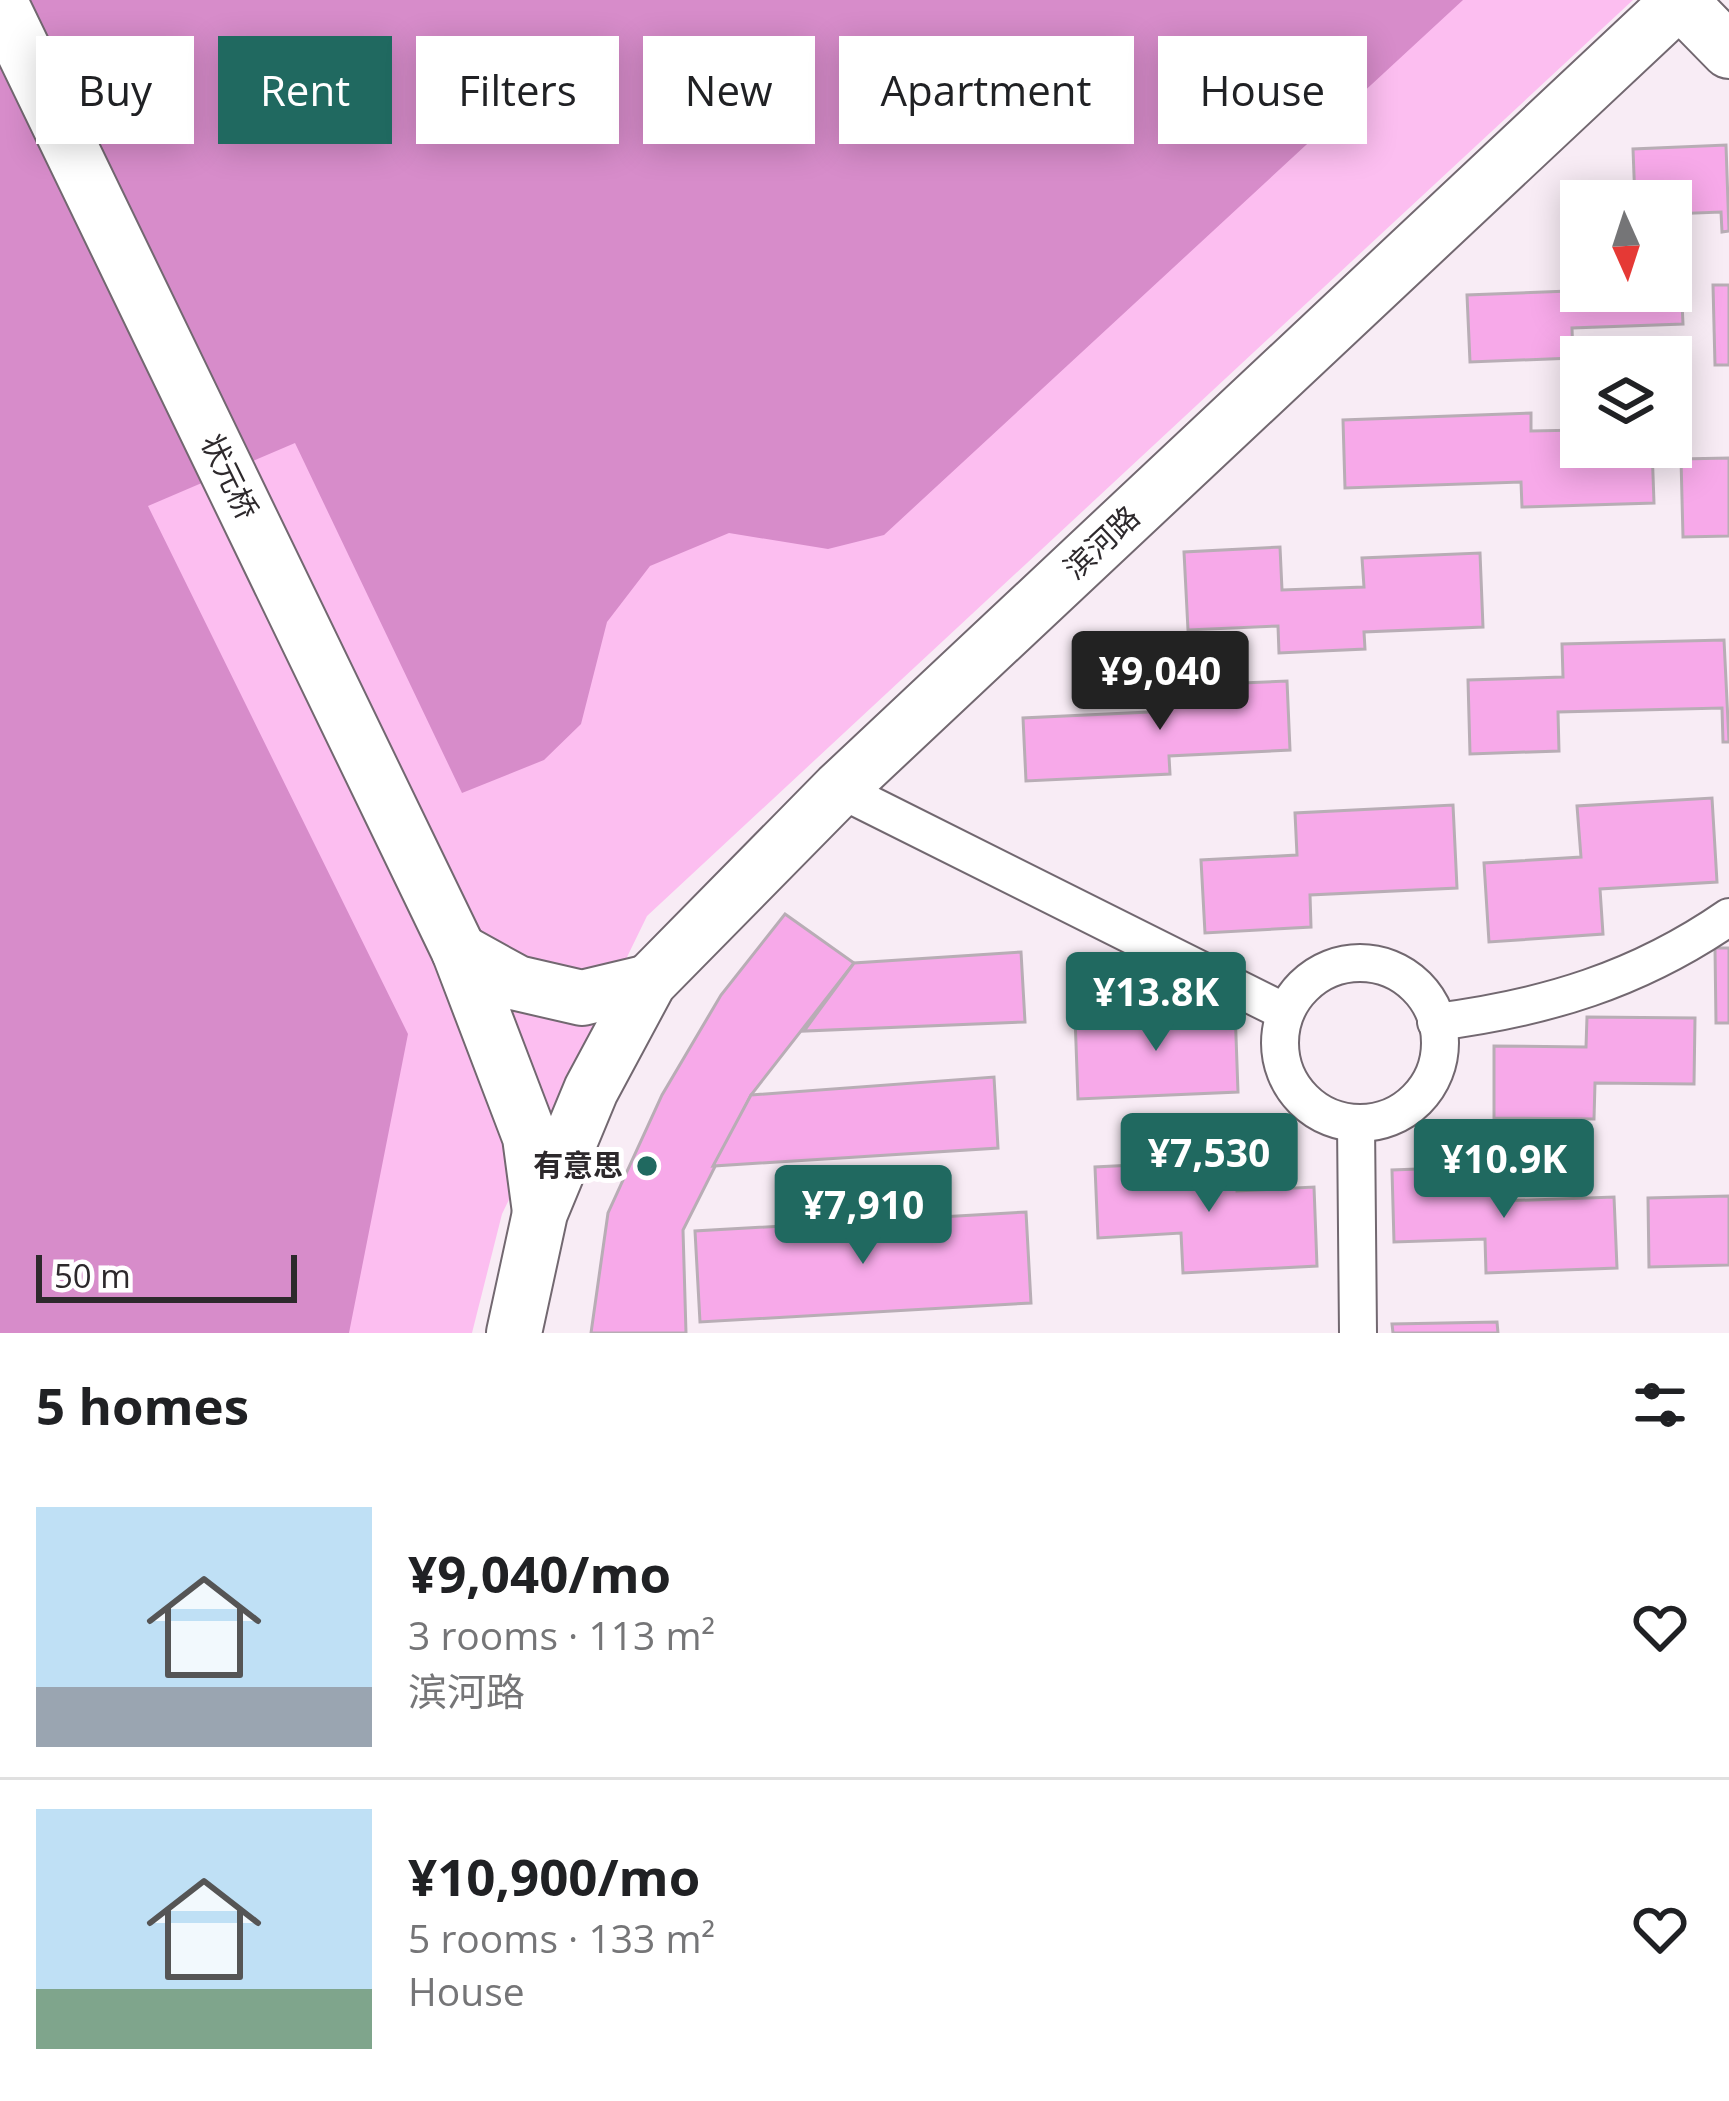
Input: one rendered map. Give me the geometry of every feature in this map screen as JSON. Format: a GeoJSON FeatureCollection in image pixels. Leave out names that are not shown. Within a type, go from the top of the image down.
{"type":"FeatureCollection","features":[{"type":"Feature","properties":{"kind":"street"},"geometry":{"type":"LineString","coordinates":[[1680,0],[1729,51]]}},
{"type":"Feature","properties":{"kind":"street","name":"滨河路"},"geometry":{"type":"LineString","coordinates":[[514,1333],[541,1213],[591,1090],[650,982],[839,789],[1680,0]]}},
{"type":"Feature","properties":{"kind":"street","name":"状元桥"},"geometry":{"type":"LineString","coordinates":[[0,2],[458,951],[530,1137],[541,1213]]}},
{"type":"Feature","properties":{"kind":"street"},"geometry":{"type":"LineString","coordinates":[[839,789],[1286,1012]]}},
{"type":"Feature","properties":{"kind":"street"},"geometry":{"type":"LineString","coordinates":[[1436,1022],[1505,1013],[1587,993],[1659,962],[1729,916]]}},
{"type":"Feature","properties":{"kind":"street"},"geometry":{"type":"LineString","coordinates":[[458,951],[518,983],[581,998],[650,982]]}},
{"type":"Feature","properties":{"kind":"street"},"geometry":{"type":"LineString","coordinates":[[1368,963],[1393,969],[1416,985],[1436,1022],[1438,1061],[1428,1087],[1396,1113],[1356,1123],[1309,1105],[1292,1086],[1280,1037],[1286,1012],[1319,974],[1368,963]]}},
{"type":"Feature","properties":{"kind":"street"},"geometry":{"type":"LineString","coordinates":[[1356,1123],[1358,1333]]}},
{"type":"Feature","properties":{"kind":"shaded area"},"geometry":{"type":"Polygon","coordinates":[[[0,0],[1633,0],[647,916],[502,1214],[472,1333],[233,1333],[0,0]]]}},
{"type":"Feature","properties":{"kind":"shaded area"},"geometry":{"type":"Polygon","coordinates":[[[0,0],[1463,0],[1367,89],[1367,36],[1158,36],[1158,144],[1307,144],[884,535],[828,549],[729,533],[650,566],[607,622],[581,724],[544,760],[462,793],[295,443],[148,506],[408,1034],[349,1333],[0,1333],[0,0]]]}},
{"type":"Feature","properties":{"kind":"building"},"geometry":{"type":"Polygon","coordinates":[[[1726,145],[1729,231],[1722,232],[1721,212],[1692,213],[1692,180],[1634,180],[1633,149],[1726,145]]]}},
{"type":"Feature","properties":{"kind":"building"},"geometry":{"type":"Polygon","coordinates":[[[1713,285],[1729,285],[1729,365],[1715,365],[1713,285]]]}},
{"type":"Feature","properties":{"kind":"building"},"geometry":{"type":"Polygon","coordinates":[[[1560,291],[1560,312],[1682,312],[1683,324],[1572,328],[1572,336],[1560,336],[1560,359],[1470,362],[1467,295],[1560,291]]]}},
{"type":"Feature","properties":{"kind":"building"},"geometry":{"type":"Polygon","coordinates":[[[1531,413],[1531,431],[1560,430],[1560,468],[1653,468],[1654,503],[1522,507],[1521,482],[1345,488],[1343,420],[1531,413]]]}},
{"type":"Feature","properties":{"kind":"building"},"geometry":{"type":"Polygon","coordinates":[[[1729,458],[1729,536],[1683,537],[1681,468],[1692,468],[1692,459],[1729,458]]]}},
{"type":"Feature","properties":{"kind":"building"},"geometry":{"type":"Polygon","coordinates":[[[1280,547],[1282,590],[1364,587],[1362,558],[1480,553],[1483,627],[1364,632],[1365,649],[1279,653],[1278,626],[1188,630],[1184,552],[1280,547]]]}},
{"type":"Feature","properties":{"kind":"building"},"geometry":{"type":"Polygon","coordinates":[[[1724,640],[1729,742],[1723,742],[1722,708],[1558,712],[1559,751],[1470,754],[1468,680],[1563,677],[1562,644],[1724,640]]]}},
{"type":"Feature","properties":{"kind":"building"},"geometry":{"type":"Polygon","coordinates":[[[1287,681],[1290,750],[1169,756],[1170,774],[1026,781],[1023,718],[1170,711],[1169,686],[1287,681]]]}},
{"type":"Feature","properties":{"kind":"building"},"geometry":{"type":"Polygon","coordinates":[[[1712,798],[1717,882],[1600,889],[1603,934],[1489,942],[1484,863],[1581,857],[1577,806],[1712,798]]]}},
{"type":"Feature","properties":{"kind":"building"},"geometry":{"type":"Polygon","coordinates":[[[1453,805],[1457,888],[1310,895],[1311,927],[1205,933],[1201,860],[1297,855],[1295,813],[1453,805]]]}},
{"type":"Feature","properties":{"kind":"building"},"geometry":{"type":"Polygon","coordinates":[[[785,914],[854,963],[751,1095],[683,1230],[686,1333],[591,1333],[608,1213],[662,1095],[721,995],[785,914]]]}},
{"type":"Feature","properties":{"kind":"building"},"geometry":{"type":"Polygon","coordinates":[[[1715,948],[1729,948],[1729,1023],[1716,1023],[1715,948]]]}},
{"type":"Feature","properties":{"kind":"building"},"geometry":{"type":"Polygon","coordinates":[[[1021,952],[1025,1022],[804,1031],[854,963],[1021,952]]]}},
{"type":"Feature","properties":{"kind":"building"},"geometry":{"type":"Polygon","coordinates":[[[1235,1009],[1238,1092],[1078,1099],[1075,1016],[1235,1009]]]}},
{"type":"Feature","properties":{"kind":"building"},"geometry":{"type":"Polygon","coordinates":[[[1587,1017],[1695,1018],[1694,1084],[1595,1083],[1594,1119],[1494,1118],[1494,1046],[1586,1047],[1587,1017]]]}},
{"type":"Feature","properties":{"kind":"building"},"geometry":{"type":"Polygon","coordinates":[[[994,1077],[998,1148],[713,1166],[751,1095],[994,1077]]]}},
{"type":"Feature","properties":{"kind":"building"},"geometry":{"type":"Polygon","coordinates":[[[1235,1160],[1237,1191],[1314,1187],[1317,1266],[1183,1273],[1181,1233],[1098,1238],[1095,1167],[1235,1160]]]}},
{"type":"Feature","properties":{"kind":"building"},"geometry":{"type":"Polygon","coordinates":[[[1498,1166],[1499,1201],[1614,1197],[1617,1268],[1486,1273],[1485,1239],[1394,1242],[1392,1170],[1498,1166]]]}},
{"type":"Feature","properties":{"kind":"building"},"geometry":{"type":"Polygon","coordinates":[[[1729,1196],[1729,1265],[1649,1267],[1648,1198],[1729,1196]]]}},
{"type":"Feature","properties":{"kind":"building"},"geometry":{"type":"Polygon","coordinates":[[[1026,1212],[1031,1303],[700,1322],[695,1231],[1026,1212]]]}},
{"type":"Feature","properties":{"kind":"building"},"geometry":{"type":"Polygon","coordinates":[[[1497,1322],[1498,1333],[1393,1333],[1392,1324],[1497,1322]]]}},
{"type":"Feature","properties":{"kind":"place","name":"有意思"},"geometry":{"type":"Point","coordinates":[647,1166]}}]}
